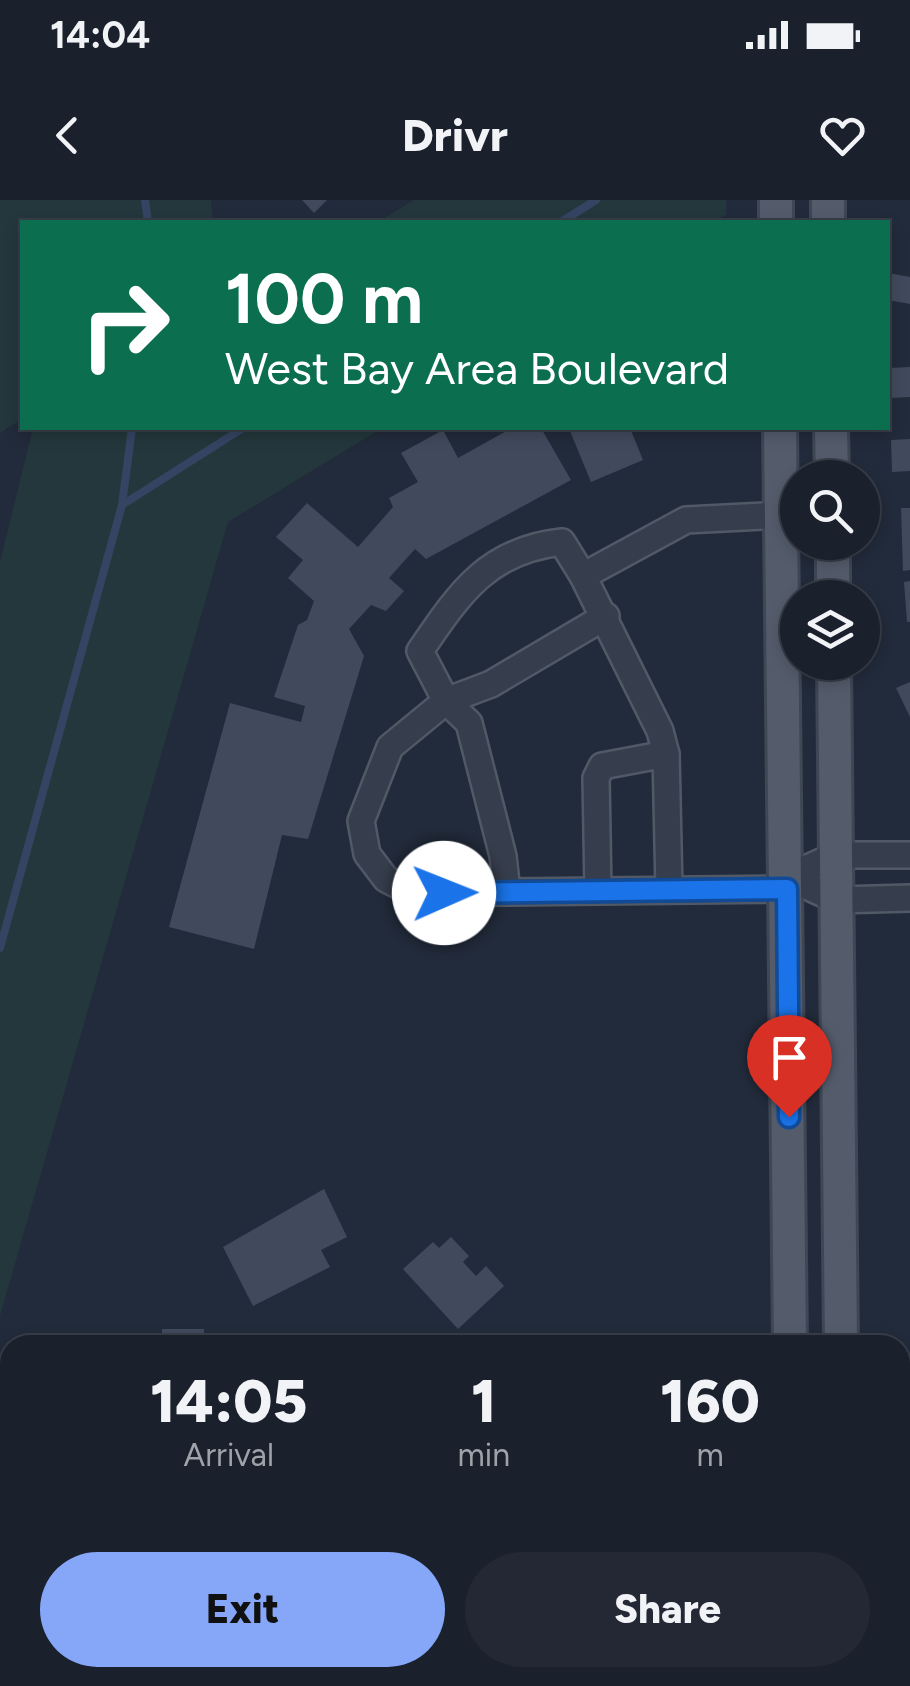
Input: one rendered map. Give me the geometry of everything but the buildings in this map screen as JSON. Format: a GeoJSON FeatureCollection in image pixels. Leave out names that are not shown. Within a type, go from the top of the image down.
{"type":"FeatureCollection","features":[{"type":"Feature","properties":{"kind":"main road"},"geometry":{"type":"LineString","coordinates":[[780,430],[781,460]]}},
{"type":"Feature","properties":{"kind":"main road"},"geometry":{"type":"LineString","coordinates":[[831,430],[832,460]]}},
{"type":"Feature","properties":{"kind":"main road"},"geometry":{"type":"LineString","coordinates":[[783,560],[790,1335]]}},
{"type":"Feature","properties":{"kind":"main road"},"geometry":{"type":"LineString","coordinates":[[834,680],[841,1335]]}},
{"type":"Feature","properties":{"kind":"street"},"geometry":{"type":"LineString","coordinates":[[584,576],[686,520],[780,515]]}},
{"type":"Feature","properties":{"kind":"street"},"geometry":{"type":"LineString","coordinates":[[507,892],[503,856],[470,723],[446,701],[420,652],[465,586],[529,546],[562,542],[606,616],[660,731],[666,754],[669,890]]}},
{"type":"Feature","properties":{"kind":"street"},"geometry":{"type":"LineString","coordinates":[[606,616],[490,684],[446,701],[390,747],[361,821],[367,854],[386,879],[412,894],[669,890],[787,883],[837,900],[910,898]]}},
{"type":"Feature","properties":{"kind":"street"},"geometry":{"type":"LineString","coordinates":[[598,891],[596,778],[602,766],[666,754]]}},
{"type":"Feature","properties":{"kind":"street"},"geometry":{"type":"LineString","coordinates":[[787,883],[837,855],[910,855]]}},
{"type":"Feature","properties":{"kind":"green space"},"geometry":{"type":"Polygon","coordinates":[[[0,200],[211,200],[213,220],[20,220],[20,420],[0,433],[0,200]]]}},
{"type":"Feature","properties":{"kind":"green space"},"geometry":{"type":"Polygon","coordinates":[[[414,200],[726,200],[726,215],[717,220],[381,220],[414,200]]]}},
{"type":"Feature","properties":{"kind":"green space"},"geometry":{"type":"Polygon","coordinates":[[[33,430],[379,430],[228,522],[0,1316],[0,562],[33,430]]]}},
{"type":"Feature","properties":{"kind":"waterway"},"geometry":{"type":"LineString","coordinates":[[145,200],[148,220]]}},
{"type":"Feature","properties":{"kind":"waterway"},"geometry":{"type":"LineString","coordinates":[[564,220],[596,200]]}},
{"type":"Feature","properties":{"kind":"waterway"},"geometry":{"type":"LineString","coordinates":[[122,505],[132,430]]}},
{"type":"Feature","properties":{"kind":"waterway"},"geometry":{"type":"LineString","coordinates":[[0,948],[122,505],[240,430]]}},
{"type":"Feature","properties":{"kind":"route"},"geometry":{"type":"LineString","coordinates":[[444,893],[787,889],[789,1117]]}}]}
